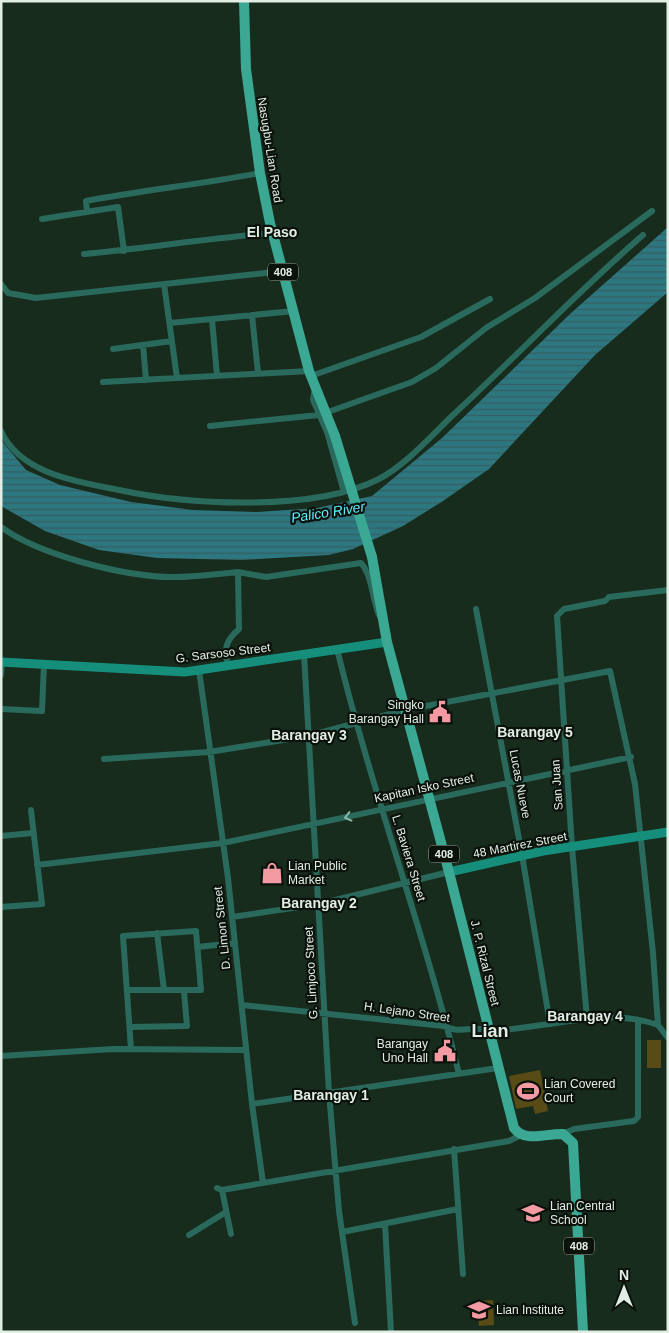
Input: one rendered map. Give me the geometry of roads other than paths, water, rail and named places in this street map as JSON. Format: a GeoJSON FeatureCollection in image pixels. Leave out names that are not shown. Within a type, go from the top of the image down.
{"type":"FeatureCollection","features":[{"type":"Feature","properties":{"kind":"main road","name":"Nasugbu-Lian Road"},"geometry":{"type":"LineString","coordinates":[[244,1],[246,69],[260,173],[273,233],[322,414],[334,436],[372,557]]}},
{"type":"Feature","properties":{"kind":"main road","name":"J. P. Rizal Street"},"geometry":{"type":"LineString","coordinates":[[372,557],[387,642],[430,798],[514,1128],[521,1135]]}},
{"type":"Feature","properties":{"kind":"main road"},"geometry":{"type":"LineString","coordinates":[[521,1135],[562,1134]]}},
{"type":"Feature","properties":{"kind":"main road","name":"408"},"geometry":{"type":"LineString","coordinates":[[562,1134],[573,1143],[575,1160],[583,1332]]}},
{"type":"Feature","properties":{"kind":"street"},"geometry":{"type":"LineString","coordinates":[[87,211],[86,201],[165,187],[195,186],[260,173]]}},
{"type":"Feature","properties":{"kind":"street"},"geometry":{"type":"LineString","coordinates":[[42,219],[87,211],[120,208],[124,250]]}},
{"type":"Feature","properties":{"kind":"street"},"geometry":{"type":"LineString","coordinates":[[210,426],[322,414],[412,382],[436,368],[486,328],[535,298],[652,211]]}},
{"type":"Feature","properties":{"kind":"street"},"geometry":{"type":"LineString","coordinates":[[84,254],[203,238],[273,233]]}},
{"type":"Feature","properties":{"kind":"street"},"geometry":{"type":"LineString","coordinates":[[1,430],[18,454],[40,468],[81,482],[134,494],[201,500],[291,501],[344,492],[381,478],[404,461],[496,375],[595,276],[643,236]]}},
{"type":"Feature","properties":{"kind":"street"},"geometry":{"type":"LineString","coordinates":[[1,284],[8,293],[36,298],[283,271]]}},
{"type":"Feature","properties":{"kind":"street"},"geometry":{"type":"LineString","coordinates":[[164,284],[177,378]]}},
{"type":"Feature","properties":{"kind":"street"},"geometry":{"type":"LineString","coordinates":[[103,382],[310,373],[420,337],[490,299]]}},
{"type":"Feature","properties":{"kind":"street"},"geometry":{"type":"LineString","coordinates":[[170,324],[294,311]]}},
{"type":"Feature","properties":{"kind":"street"},"geometry":{"type":"LineString","coordinates":[[252,315],[258,374]]}},
{"type":"Feature","properties":{"kind":"street"},"geometry":{"type":"LineString","coordinates":[[212,319],[216,376]]}},
{"type":"Feature","properties":{"kind":"street"},"geometry":{"type":"LineString","coordinates":[[113,349],[172,341]]}},
{"type":"Feature","properties":{"kind":"street"},"geometry":{"type":"LineString","coordinates":[[143,345],[146,380]]}},
{"type":"Feature","properties":{"kind":"street"},"geometry":{"type":"LineString","coordinates":[[322,414],[344,492]]}},
{"type":"Feature","properties":{"kind":"street"},"geometry":{"type":"LineString","coordinates":[[1,527],[34,546],[88,563],[125,571],[172,577],[238,572],[266,577],[361,563],[368,571],[372,599],[382,621]]}},
{"type":"Feature","properties":{"kind":"street"},"geometry":{"type":"LineString","coordinates":[[228,666],[224,648],[230,637],[239,629],[238,572]]}},
{"type":"Feature","properties":{"kind":"street","name":"San Juan"},"geometry":{"type":"LineString","coordinates":[[587,1019],[572,847],[557,616],[564,609],[619,595],[668,590]]}},
{"type":"Feature","properties":{"kind":"street","name":"Lucas Nueve"},"geometry":{"type":"LineString","coordinates":[[476,608],[522,855],[550,1024]]}},
{"type":"Feature","properties":{"kind":"street","name":"G. Sarsoso Street"},"geometry":{"type":"LineString","coordinates":[[2,662],[146,671],[199,670],[387,642]]}},
{"type":"Feature","properties":{"kind":"street","name":"L. Baviera Street"},"geometry":{"type":"LineString","coordinates":[[337,649],[356,724],[448,1028],[459,1074]]}},
{"type":"Feature","properties":{"kind":"street","name":"G. Limjoco Street"},"geometry":{"type":"LineString","coordinates":[[304,654],[329,1092],[342,1232],[355,1323]]}},
{"type":"Feature","properties":{"kind":"street"},"geometry":{"type":"LineString","coordinates":[[1,675],[2,662]]}},
{"type":"Feature","properties":{"kind":"street"},"geometry":{"type":"LineString","coordinates":[[1,708],[42,711],[44,664]]}},
{"type":"Feature","properties":{"kind":"street","name":"D. Limon Street"},"geometry":{"type":"LineString","coordinates":[[199,670],[209,752],[224,843],[252,1104],[264,1183]]}},
{"type":"Feature","properties":{"kind":"street"},"geometry":{"type":"LineString","coordinates":[[104,759],[209,752],[308,736],[405,710],[610,670],[630,757],[642,836],[658,1025],[668,1038]]}},
{"type":"Feature","properties":{"kind":"street","name":"Kapitan Isko Street"},"geometry":{"type":"LineString","coordinates":[[37,865],[224,843],[508,781],[567,771],[630,757]]}},
{"type":"Feature","properties":{"kind":"street"},"geometry":{"type":"LineString","coordinates":[[2,905],[42,904],[31,810]]}},
{"type":"Feature","properties":{"kind":"street","name":"48 Martirez Street"},"geometry":{"type":"LineString","coordinates":[[232,917],[319,904],[522,855],[668,832]]}},
{"type":"Feature","properties":{"kind":"street"},"geometry":{"type":"LineString","coordinates":[[1,836],[33,833]]}},
{"type":"Feature","properties":{"kind":"street"},"geometry":{"type":"LineString","coordinates":[[128,990],[201,990],[196,931],[123,936],[132,1049]]}},
{"type":"Feature","properties":{"kind":"street"},"geometry":{"type":"LineString","coordinates":[[157,933],[164,990]]}},
{"type":"Feature","properties":{"kind":"street"},"geometry":{"type":"LineString","coordinates":[[197,947],[235,943]]}},
{"type":"Feature","properties":{"kind":"street"},"geometry":{"type":"LineString","coordinates":[[130,1028],[187,1026],[184,991]]}},
{"type":"Feature","properties":{"kind":"street","name":"H. Lejano Street"},"geometry":{"type":"LineString","coordinates":[[242,1005],[324,1013],[460,1031],[501,1030],[587,1019],[638,1020],[658,1025]]}},
{"type":"Feature","properties":{"kind":"street"},"geometry":{"type":"LineString","coordinates":[[562,1134],[574,1129],[634,1121],[638,1117],[638,1020]]}},
{"type":"Feature","properties":{"kind":"street"},"geometry":{"type":"LineString","coordinates":[[1,1056],[132,1049],[246,1050]]}},
{"type":"Feature","properties":{"kind":"street"},"geometry":{"type":"LineString","coordinates":[[252,1104],[498,1068]]}},
{"type":"Feature","properties":{"kind":"street"},"geometry":{"type":"LineString","coordinates":[[231,1234],[220,1189],[509,1141],[521,1135]]}},
{"type":"Feature","properties":{"kind":"street"},"geometry":{"type":"LineString","coordinates":[[454,1149],[463,1274]]}},
{"type":"Feature","properties":{"kind":"street"},"geometry":{"type":"LineString","coordinates":[[342,1232],[458,1209]]}},
{"type":"Feature","properties":{"kind":"street"},"geometry":{"type":"LineString","coordinates":[[189,1235],[226,1212]]}},
{"type":"Feature","properties":{"kind":"street"},"geometry":{"type":"LineString","coordinates":[[385,1224],[391,1332]]}},
{"type":"Feature","properties":{"kind":"water","name":"Palico River"},"geometry":{"type":"Polygon","coordinates":[[[668,227],[668,292],[595,355],[489,469],[403,526],[353,549],[329,555],[241,560],[157,558],[99,550],[45,531],[1,506],[1,440],[26,470],[60,485],[131,502],[193,510],[257,512],[317,508],[372,496],[442,438],[570,314],[668,227]]]}},
{"type":"Feature","properties":{"kind":"place","name":"Singko Barangay Hall"},"geometry":{"type":"Point","coordinates":[440,712]}},
{"type":"Feature","properties":{"kind":"place","name":"Lian Public Market"},"geometry":{"type":"Point","coordinates":[272,873]}},
{"type":"Feature","properties":{"kind":"place","name":"Barangay Uno Hall"},"geometry":{"type":"Point","coordinates":[445,1051]}},
{"type":"Feature","properties":{"kind":"place","name":"Lian Covered Court"},"geometry":{"type":"Point","coordinates":[528,1091]}},
{"type":"Feature","properties":{"kind":"place","name":"Lian Central School"},"geometry":{"type":"Point","coordinates":[533,1213]}},
{"type":"Feature","properties":{"kind":"place","name":"Lian Institute"},"geometry":{"type":"Point","coordinates":[479,1310]}},
{"type":"Feature","properties":{"kind":"district","name":"El Paso"},"geometry":{"type":"Point","coordinates":[272,232]}},
{"type":"Feature","properties":{"kind":"district","name":"Barangay 5"},"geometry":{"type":"Point","coordinates":[535,732]}},
{"type":"Feature","properties":{"kind":"district","name":"Barangay 3"},"geometry":{"type":"Point","coordinates":[309,735]}},
{"type":"Feature","properties":{"kind":"district","name":"Barangay 2"},"geometry":{"type":"Point","coordinates":[319,903]}},
{"type":"Feature","properties":{"kind":"district","name":"Barangay 4"},"geometry":{"type":"Point","coordinates":[585,1016]}},
{"type":"Feature","properties":{"kind":"district","name":"Lian"},"geometry":{"type":"Point","coordinates":[490,1031]}},
{"type":"Feature","properties":{"kind":"district","name":"Barangay 1"},"geometry":{"type":"Point","coordinates":[331,1095]}}]}
